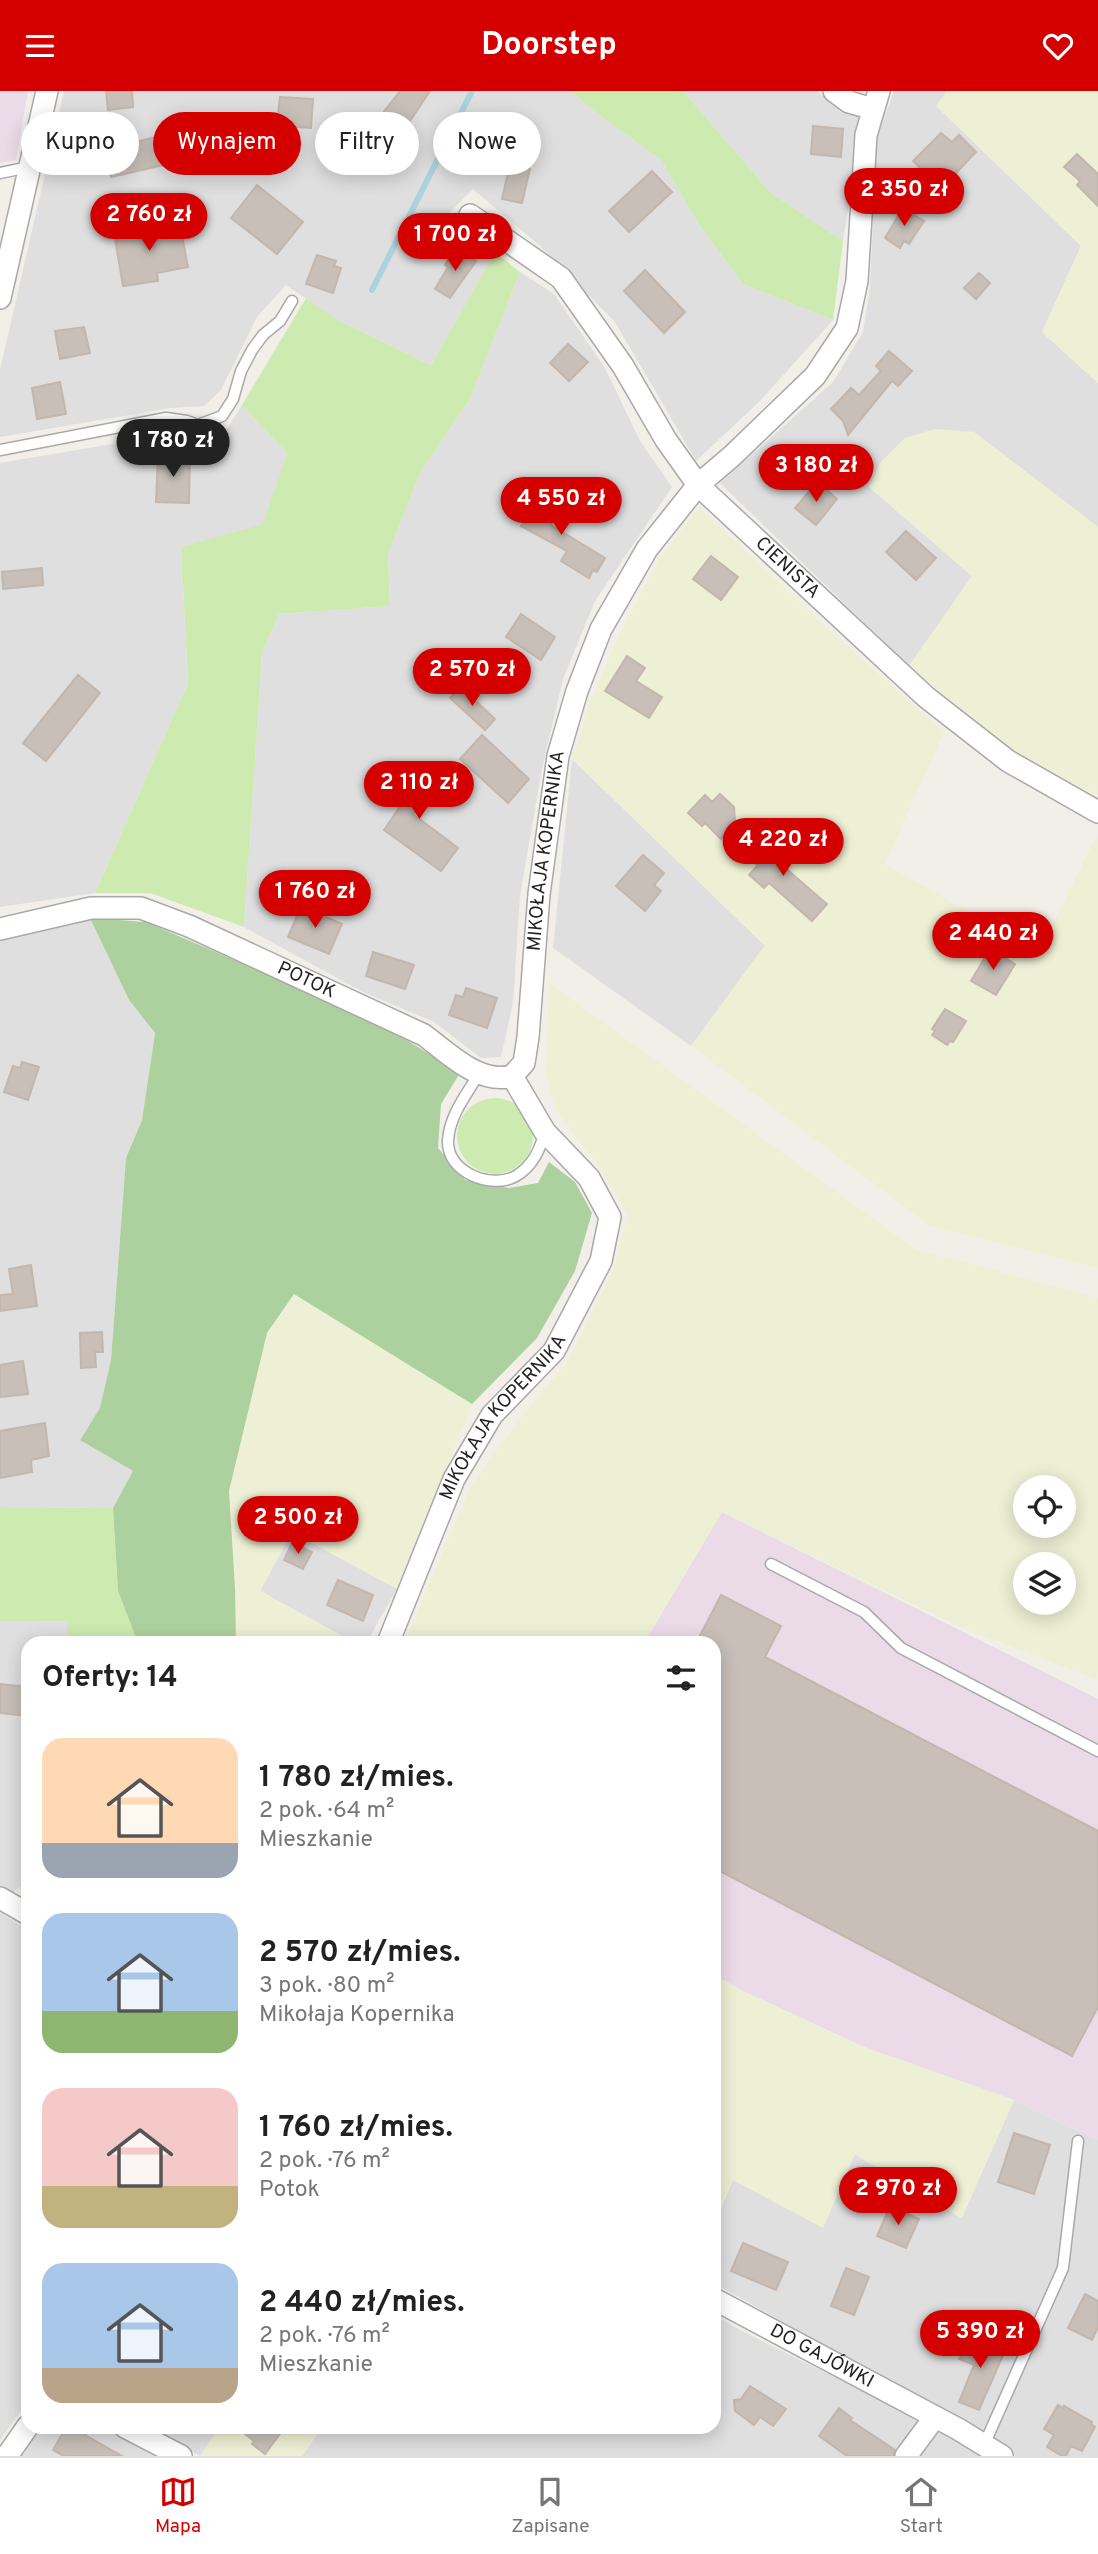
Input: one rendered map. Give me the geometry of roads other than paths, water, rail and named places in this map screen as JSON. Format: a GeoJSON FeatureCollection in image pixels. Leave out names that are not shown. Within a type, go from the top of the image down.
{"type":"FeatureCollection","features":[{"type":"Feature","properties":{"kind":"street"},"geometry":{"type":"LineString","coordinates":[[42,112],[47,91]]}},
{"type":"Feature","properties":{"kind":"street"},"geometry":{"type":"LineString","coordinates":[[834,91],[849,102],[876,100]]}},
{"type":"Feature","properties":{"kind":"street","name":"MIKOŁAJA KOPERNIKA"},"geometry":{"type":"LineString","coordinates":[[512,1076],[524,1063],[539,894],[558,756],[577,691],[601,629],[648,548],[698,485],[816,376],[847,328],[857,281],[866,135],[876,100]]}},
{"type":"Feature","properties":{"kind":"street"},"geometry":{"type":"LineString","coordinates":[[0,298],[27,175]]}},
{"type":"Feature","properties":{"kind":"street","name":"CIENISTA"},"geometry":{"type":"LineString","coordinates":[[470,215],[561,278],[623,366],[666,440],[698,485],[926,697],[1008,761],[1098,812]]}},
{"type":"Feature","properties":{"kind":"street","name":"POTOK"},"geometry":{"type":"LineString","coordinates":[[0,929],[90,908],[141,908],[189,926],[424,1035],[458,1061],[480,1072]]}},
{"type":"Feature","properties":{"kind":"street"},"geometry":{"type":"LineString","coordinates":[[480,1072],[492,1078],[512,1076],[545,1132]]}},
{"type":"Feature","properties":{"kind":"street","name":"MIKOŁAJA KOPERNIKA"},"geometry":{"type":"LineString","coordinates":[[391,1636],[454,1479],[492,1415],[554,1351],[601,1261],[610,1217],[589,1178],[545,1132]]}},
{"type":"Feature","properties":{"kind":"street"},"geometry":{"type":"LineString","coordinates":[[0,1898],[21,1910]]}},
{"type":"Feature","properties":{"kind":"street","name":"DO GAJÓWKI"},"geometry":{"type":"LineString","coordinates":[[721,2303],[993,2450]]}},
{"type":"Feature","properties":{"kind":"street"},"geometry":{"type":"LineString","coordinates":[[906,2456],[935,2417]]}},
{"type":"Feature","properties":{"kind":"street"},"geometry":{"type":"LineString","coordinates":[[7,2456],[22,2434]]}},
{"type":"Feature","properties":{"kind":"street"},"geometry":{"type":"LineString","coordinates":[[139,2434],[181,2456]]}},
{"type":"Feature","properties":{"kind":"lane"},"geometry":{"type":"LineString","coordinates":[[0,173],[21,169]]}},
{"type":"Feature","properties":{"kind":"lane"},"geometry":{"type":"LineString","coordinates":[[0,450],[166,418],[198,425],[222,416],[233,398],[241,371],[252,350],[263,335],[280,321],[292,301]]}},
{"type":"Feature","properties":{"kind":"lane"},"geometry":{"type":"LineString","coordinates":[[480,1072],[454,1114],[448,1141],[449,1153],[467,1174],[503,1180],[516,1176],[534,1160],[545,1132]]}},
{"type":"Feature","properties":{"kind":"lane"},"geometry":{"type":"LineString","coordinates":[[771,1564],[864,1612],[901,1647],[1098,1751]]}},
{"type":"Feature","properties":{"kind":"lane"},"geometry":{"type":"LineString","coordinates":[[993,2450],[1063,2268],[1078,2141]]}},
{"type":"Feature","properties":{"kind":"waterway"},"geometry":{"type":"LineString","coordinates":[[372,290],[472,91]]}}]}
